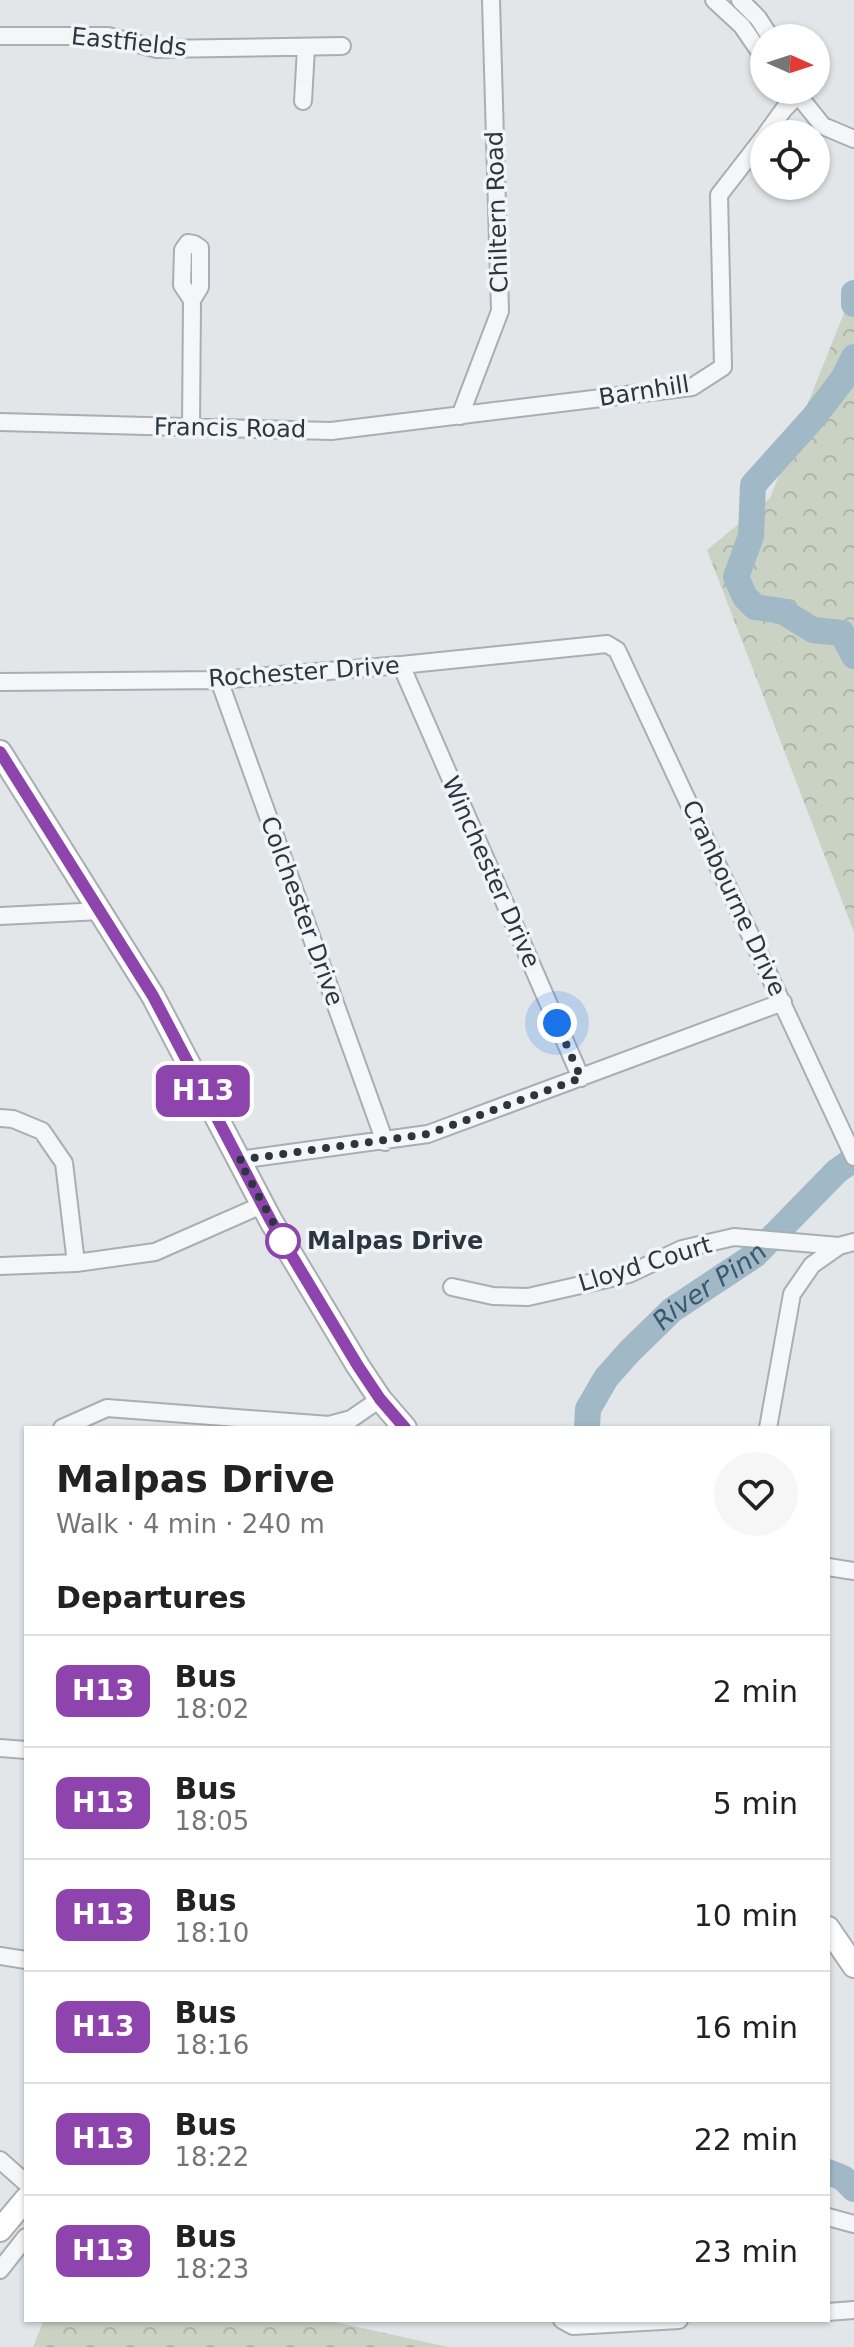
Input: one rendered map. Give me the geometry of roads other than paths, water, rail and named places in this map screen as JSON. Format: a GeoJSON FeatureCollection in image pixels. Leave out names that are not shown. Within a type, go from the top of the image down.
{"type":"FeatureCollection","features":[{"type":"Feature","properties":{"kind":"street","name":"Chiltern Road"},"geometry":{"type":"LineString","coordinates":[[460,416],[500,311],[491,0]]}},
{"type":"Feature","properties":{"kind":"street"},"geometry":{"type":"LineString","coordinates":[[714,0],[750,38]]}},
{"type":"Feature","properties":{"kind":"street"},"geometry":{"type":"LineString","coordinates":[[730,15],[742,1],[762,24]]}},
{"type":"Feature","properties":{"kind":"street","name":"Eastfields"},"geometry":{"type":"LineString","coordinates":[[0,36],[108,36],[157,49],[342,46]]}},
{"type":"Feature","properties":{"kind":"street"},"geometry":{"type":"LineString","coordinates":[[303,101],[306,48]]}},
{"type":"Feature","properties":{"kind":"street"},"geometry":{"type":"LineString","coordinates":[[805,104],[823,126],[854,139]]}},
{"type":"Feature","properties":{"kind":"street","name":"Barnhill"},"geometry":{"type":"LineString","coordinates":[[460,416],[692,387],[723,367],[719,195],[750,155]]}},
{"type":"Feature","properties":{"kind":"street"},"geometry":{"type":"LineString","coordinates":[[191,428],[192,300]]}},
{"type":"Feature","properties":{"kind":"street","name":"Francis Road"},"geometry":{"type":"LineString","coordinates":[[0,422],[331,431],[460,416]]}},
{"type":"Feature","properties":{"kind":"street","name":"Rochester Drive"},"geometry":{"type":"LineString","coordinates":[[0,682],[219,680],[607,644]]}},
{"type":"Feature","properties":{"kind":"street","name":"Cranbourne Drive"},"geometry":{"type":"LineString","coordinates":[[607,644],[617,650],[853,1155]]}},
{"type":"Feature","properties":{"kind":"street","name":"Winchester Drive"},"geometry":{"type":"LineString","coordinates":[[401,665],[581,1078]]}},
{"type":"Feature","properties":{"kind":"street","name":"Colchester Drive"},"geometry":{"type":"LineString","coordinates":[[219,680],[385,1142]]}},
{"type":"Feature","properties":{"kind":"street"},"geometry":{"type":"LineString","coordinates":[[0,752],[153,996],[262,1205],[358,1366],[403,1426]]}},
{"type":"Feature","properties":{"kind":"street"},"geometry":{"type":"LineString","coordinates":[[0,916],[101,911]]}},
{"type":"Feature","properties":{"kind":"street"},"geometry":{"type":"LineString","coordinates":[[239,1160],[428,1134],[783,1002]]}},
{"type":"Feature","properties":{"kind":"street"},"geometry":{"type":"LineString","coordinates":[[0,1118],[13,1119],[42,1131],[64,1163],[76,1263]]}},
{"type":"Feature","properties":{"kind":"street"},"geometry":{"type":"LineString","coordinates":[[0,1266],[76,1263],[155,1252],[262,1205]]}},
{"type":"Feature","properties":{"kind":"street","name":"Lloyd Court"},"geometry":{"type":"LineString","coordinates":[[452,1287],[493,1296],[528,1297],[629,1274],[682,1249],[734,1237],[846,1244]]}},
{"type":"Feature","properties":{"kind":"street"},"geometry":{"type":"LineString","coordinates":[[768,1426],[792,1294],[812,1265],[846,1244]]}},
{"type":"Feature","properties":{"kind":"street"},"geometry":{"type":"LineString","coordinates":[[66,1426],[107,1408],[199,1421],[329,1425],[351,1419],[380,1399]]}},
{"type":"Feature","properties":{"kind":"street"},"geometry":{"type":"LineString","coordinates":[[830,1567],[854,1571]]}},
{"type":"Feature","properties":{"kind":"street"},"geometry":{"type":"LineString","coordinates":[[0,1748],[24,1750]]}},
{"type":"Feature","properties":{"kind":"street"},"geometry":{"type":"LineString","coordinates":[[830,1931],[854,1966]]}},
{"type":"Feature","properties":{"kind":"street"},"geometry":{"type":"LineString","coordinates":[[0,1956],[24,1960]]}},
{"type":"Feature","properties":{"kind":"street"},"geometry":{"type":"LineString","coordinates":[[0,2160],[22,2172]]}},
{"type":"Feature","properties":{"kind":"street"},"geometry":{"type":"LineString","coordinates":[[0,2230],[24,2201]]}},
{"type":"Feature","properties":{"kind":"street"},"geometry":{"type":"LineString","coordinates":[[830,2218],[854,2224]]}},
{"type":"Feature","properties":{"kind":"street"},"geometry":{"type":"LineString","coordinates":[[0,2270],[24,2240]]}},
{"type":"Feature","properties":{"kind":"street"},"geometry":{"type":"LineString","coordinates":[[830,2312],[854,2310]]}},
{"type":"Feature","properties":{"kind":"street"},"geometry":{"type":"LineString","coordinates":[[567,2323],[604,2322]]}},
{"type":"Feature","properties":{"kind":"waterway","name":"River Pinn"},"geometry":{"type":"LineString","coordinates":[[854,293],[854,304]]}},
{"type":"Feature","properties":{"kind":"waterway","name":"River Pinn"},"geometry":{"type":"LineString","coordinates":[[854,357],[843,379],[814,417],[753,485],[751,536],[736,577],[745,597],[755,607],[782,611],[813,630],[842,633],[854,656]]}},
{"type":"Feature","properties":{"kind":"waterway","name":"River Pinn"},"geometry":{"type":"LineString","coordinates":[[587,1426],[588,1409],[606,1378],[629,1352],[672,1310],[755,1255],[837,1171],[854,1159]]}},
{"type":"Feature","properties":{"kind":"waterway","name":"River Pinn"},"geometry":{"type":"LineString","coordinates":[[830,2173],[843,2178],[854,2189]]}},
{"type":"Feature","properties":{"kind":"place","name":"Malpas Drive"},"geometry":{"type":"Point","coordinates":[283,1241]}}]}
